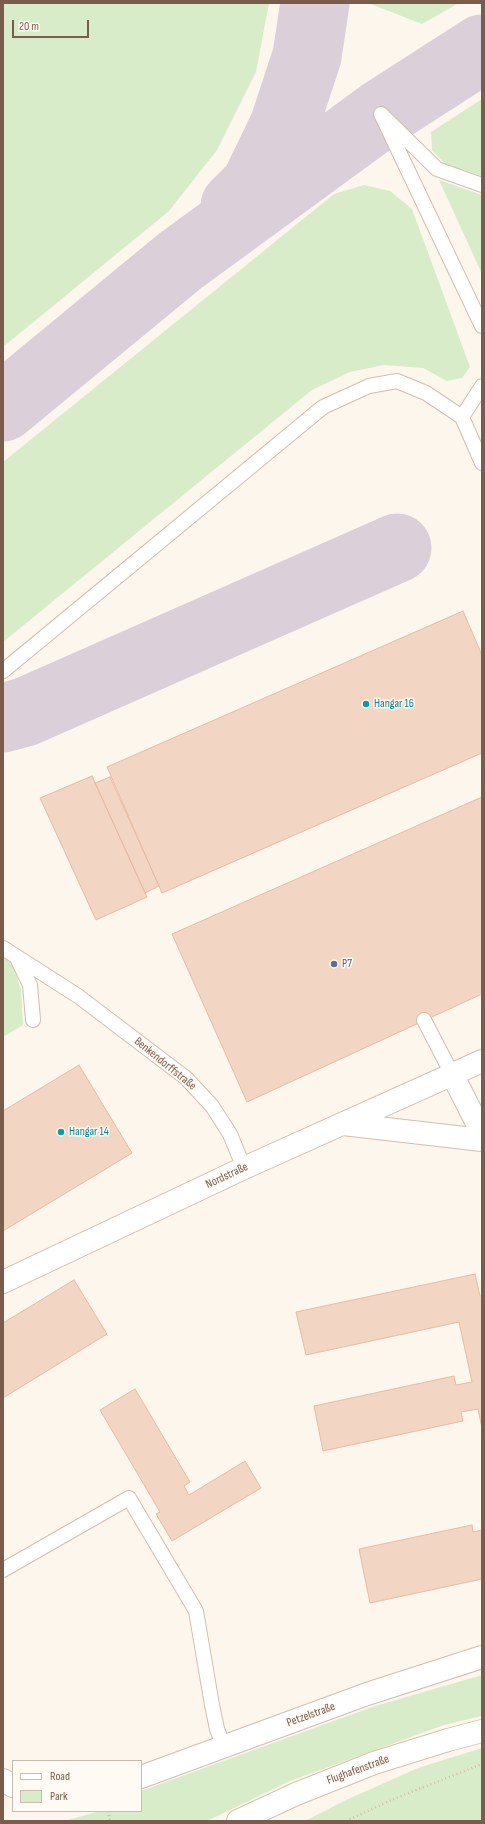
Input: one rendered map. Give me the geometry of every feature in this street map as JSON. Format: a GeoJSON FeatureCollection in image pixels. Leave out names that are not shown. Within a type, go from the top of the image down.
{"type":"FeatureCollection","features":[{"type":"Feature","properties":{"kind":"street"},"geometry":{"type":"LineString","coordinates":[[482,1060],[452,1074],[482,1133]]}},
{"type":"Feature","properties":{"kind":"street","name":"Nordstraße"},"geometry":{"type":"LineString","coordinates":[[3,1282],[244,1168],[452,1074]]}},
{"type":"Feature","properties":{"kind":"street"},"geometry":{"type":"LineString","coordinates":[[343,1124],[482,1140]]}},
{"type":"Feature","properties":{"kind":"street","name":"Petzelstraße"},"geometry":{"type":"LineString","coordinates":[[142,1777],[367,1694],[482,1657]]}},
{"type":"Feature","properties":{"kind":"street","name":"Flughafenstraße"},"geometry":{"type":"LineString","coordinates":[[238,1821],[296,1794],[374,1763],[482,1731]]}},
{"type":"Feature","properties":{"kind":"street"},"geometry":{"type":"LineString","coordinates":[[3,1780],[12,1785]]}},
{"type":"Feature","properties":{"kind":"lane"},"geometry":{"type":"LineString","coordinates":[[482,185],[437,169],[381,114],[482,326]]}},
{"type":"Feature","properties":{"kind":"lane"},"geometry":{"type":"LineString","coordinates":[[3,672],[323,407],[369,386],[397,381],[426,394],[462,417],[482,463]]}},
{"type":"Feature","properties":{"kind":"lane"},"geometry":{"type":"LineString","coordinates":[[462,417],[482,386]]}},
{"type":"Feature","properties":{"kind":"lane","name":"Benkendorffstraße"},"geometry":{"type":"LineString","coordinates":[[3,948],[78,996],[186,1078],[212,1106],[230,1134],[244,1168]]}},
{"type":"Feature","properties":{"kind":"lane"},"geometry":{"type":"LineString","coordinates":[[16,956],[30,985],[33,1020]]}},
{"type":"Feature","properties":{"kind":"lane"},"geometry":{"type":"LineString","coordinates":[[424,1020],[452,1074]]}},
{"type":"Feature","properties":{"kind":"lane"},"geometry":{"type":"LineString","coordinates":[[3,1570],[129,1498],[196,1611],[212,1705],[217,1729],[224,1747]]}},
{"type":"Feature","properties":{"kind":"path"},"geometry":{"type":"LineString","coordinates":[[346,1821],[396,1798],[482,1764]]}},
{"type":"Feature","properties":{"kind":"green space"},"geometry":{"type":"Polygon","coordinates":[[[3,3],[269,3],[256,72],[217,150],[169,211],[3,347],[3,3]]]}},
{"type":"Feature","properties":{"kind":"green space"},"geometry":{"type":"Polygon","coordinates":[[[368,3],[459,3],[422,24],[368,3]]]}},
{"type":"Feature","properties":{"kind":"green space"},"geometry":{"type":"Polygon","coordinates":[[[482,99],[482,176],[445,164],[432,150],[431,132],[482,99]]]}},
{"type":"Feature","properties":{"kind":"green space"},"geometry":{"type":"Polygon","coordinates":[[[439,180],[482,195],[482,274],[439,180]]]}},
{"type":"Feature","properties":{"kind":"green space"},"geometry":{"type":"Polygon","coordinates":[[[364,185],[390,191],[412,209],[470,367],[462,378],[447,381],[423,368],[384,365],[350,372],[312,390],[3,642],[3,462],[334,194],[364,185]]]}},
{"type":"Feature","properties":{"kind":"green space"},"geometry":{"type":"Polygon","coordinates":[[[3,956],[12,962],[21,990],[23,1025],[3,1037],[3,956]]]}},
{"type":"Feature","properties":{"kind":"green space"},"geometry":{"type":"Polygon","coordinates":[[[482,1675],[482,1716],[444,1725],[290,1781],[207,1821],[33,1821],[68,1820],[96,1812],[142,1812],[142,1791],[372,1707],[482,1675]]]}},
{"type":"Feature","properties":{"kind":"green space"},"geometry":{"type":"Polygon","coordinates":[[[482,1748],[482,1821],[305,1821],[346,1800],[418,1768],[482,1748]]]}},
{"type":"Feature","properties":{"kind":"building","name":"Hangar 16"},"geometry":{"type":"Polygon","coordinates":[[[463,611],[482,655],[482,753],[162,893],[107,767],[463,611]]]}},
{"type":"Feature","properties":{"kind":"building"},"geometry":{"type":"Polygon","coordinates":[[[92,776],[147,897],[96,920],[40,798],[92,776]]]}},
{"type":"Feature","properties":{"kind":"building"},"geometry":{"type":"Polygon","coordinates":[[[110,777],[159,886],[145,893],[95,783],[110,777]]]}},
{"type":"Feature","properties":{"kind":"building","name":"P7"},"geometry":{"type":"Polygon","coordinates":[[[482,797],[482,994],[247,1102],[172,934],[482,797]]]}},
{"type":"Feature","properties":{"kind":"building","name":"Hangar 14"},"geometry":{"type":"Polygon","coordinates":[[[79,1065],[132,1153],[3,1231],[3,1111],[79,1065]]]}},
{"type":"Feature","properties":{"kind":"building"},"geometry":{"type":"Polygon","coordinates":[[[475,1274],[480,1296],[482,1296],[482,1428],[478,1409],[461,1412],[463,1421],[323,1451],[314,1406],[454,1376],[456,1385],[472,1382],[459,1322],[306,1355],[296,1312],[475,1274]]]}},
{"type":"Feature","properties":{"kind":"building"},"geometry":{"type":"Polygon","coordinates":[[[74,1280],[107,1334],[3,1398],[3,1323],[74,1280]]]}},
{"type":"Feature","properties":{"kind":"building"},"geometry":{"type":"Polygon","coordinates":[[[135,1389],[190,1482],[184,1486],[189,1495],[245,1461],[261,1488],[172,1541],[156,1514],[160,1512],[100,1410],[135,1389]]]}},
{"type":"Feature","properties":{"kind":"building"},"geometry":{"type":"Polygon","coordinates":[[[472,1525],[473,1532],[482,1530],[482,1579],[370,1603],[359,1549],[472,1525]]]}},
{"type":"Feature","properties":{"kind":"taxiway"},"geometry":{"type":"LineString","coordinates":[[235,206],[255,186],[284,126],[307,56],[315,3]]}},
{"type":"Feature","properties":{"kind":"taxiway"},"geometry":{"type":"LineString","coordinates":[[3,407],[180,261],[381,114],[482,49]]}},
{"type":"Feature","properties":{"kind":"taxiway"},"geometry":{"type":"LineString","coordinates":[[3,718],[25,712],[397,548]]}},
{"type":"Feature","properties":{"kind":"place","name":"Hangar 16"},"geometry":{"type":"Point","coordinates":[366,704]}},
{"type":"Feature","properties":{"kind":"place","name":"P7"},"geometry":{"type":"Point","coordinates":[334,964]}},
{"type":"Feature","properties":{"kind":"place","name":"Hangar 14"},"geometry":{"type":"Point","coordinates":[61,1132]}}]}
